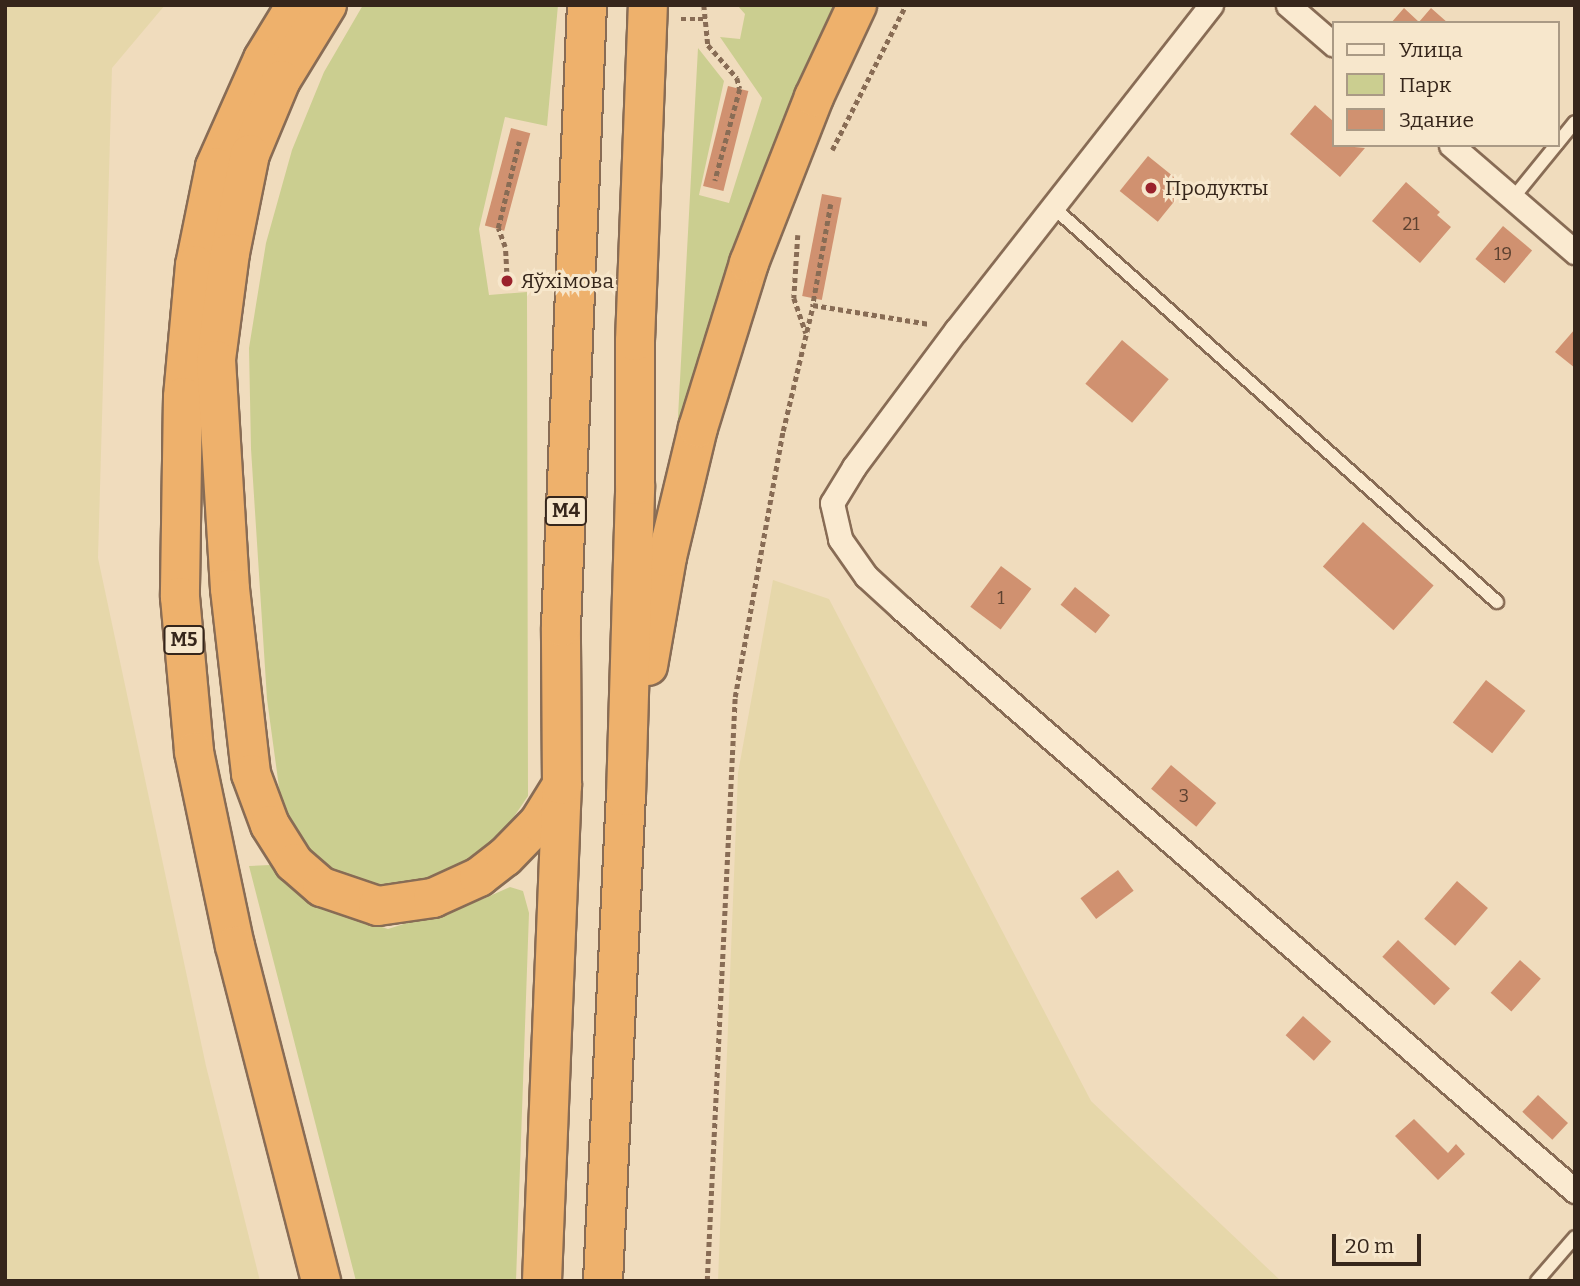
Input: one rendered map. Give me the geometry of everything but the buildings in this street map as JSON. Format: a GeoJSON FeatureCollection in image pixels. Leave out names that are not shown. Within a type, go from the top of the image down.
{"type":"FeatureCollection","features":[{"type":"Feature","properties":{"kind":"highway","name":"М5"},"geometry":{"type":"LineString","coordinates":[[296,5],[263,59],[215,167],[195,265],[183,397],[180,597],[194,752],[235,946],[321,1281]]}},
{"type":"Feature","properties":{"kind":"highway","name":"М5"},"geometry":{"type":"LineString","coordinates":[[327,5],[281,80],[250,154],[230,254],[216,360],[230,589],[251,774],[270,825],[294,863],[322,887],[378,906],[433,898],[479,877],[505,857],[539,822],[562,785]]}},
{"type":"Feature","properties":{"kind":"highway","name":"М4"},"geometry":{"type":"LineString","coordinates":[[542,1281],[562,785],[561,627],[587,5]]}},
{"type":"Feature","properties":{"kind":"highway"},"geometry":{"type":"LineString","coordinates":[[603,1281],[626,796],[635,485],[635,341],[648,5]]}},
{"type":"Feature","properties":{"kind":"highway"},"geometry":{"type":"LineString","coordinates":[[626,796],[667,557],[698,428],[749,263],[814,97],[857,5]]}},
{"type":"Feature","properties":{"kind":"street"},"geometry":{"type":"LineString","coordinates":[[1212,5],[956,330],[854,467],[832,503],[840,538],[866,576],[1575,1191]]}},
{"type":"Feature","properties":{"kind":"street"},"geometry":{"type":"LineString","coordinates":[[1288,5],[1332,43]]}},
{"type":"Feature","properties":{"kind":"street"},"geometry":{"type":"LineString","coordinates":[[1453,147],[1575,252]]}},
{"type":"Feature","properties":{"kind":"lane"},"geometry":{"type":"LineString","coordinates":[[1559,142],[1575,122]]}},
{"type":"Feature","properties":{"kind":"lane"},"geometry":{"type":"LineString","coordinates":[[1513,198],[1555,147]]}},
{"type":"Feature","properties":{"kind":"lane"},"geometry":{"type":"LineString","coordinates":[[1054,208],[1496,602]]}},
{"type":"Feature","properties":{"kind":"lane"},"geometry":{"type":"LineString","coordinates":[[1537,1281],[1575,1237]]}},
{"type":"Feature","properties":{"kind":"path"},"geometry":{"type":"LineString","coordinates":[[705,5],[708,45],[737,78],[740,89],[715,181]]}},
{"type":"Feature","properties":{"kind":"path"},"geometry":{"type":"LineString","coordinates":[[828,158],[906,5]]}},
{"type":"Feature","properties":{"kind":"path"},"geometry":{"type":"LineString","coordinates":[[506,281],[505,247],[498,228],[519,142]]}},
{"type":"Feature","properties":{"kind":"path"},"geometry":{"type":"LineString","coordinates":[[707,1281],[735,697],[783,431],[807,334],[831,204]]}},
{"type":"Feature","properties":{"kind":"path"},"geometry":{"type":"LineString","coordinates":[[799,227],[794,298],[807,334]]}},
{"type":"Feature","properties":{"kind":"path"},"geometry":{"type":"LineString","coordinates":[[813,305],[956,330]]}},
{"type":"Feature","properties":{"kind":"shaded area"},"geometry":{"type":"Polygon","coordinates":[[[5,5],[165,5],[112,68],[98,558],[206,1066],[260,1281],[5,1281],[5,5]]]}},
{"type":"Feature","properties":{"kind":"shaded area"},"geometry":{"type":"Polygon","coordinates":[[[773,580],[829,599],[1091,1101],[1281,1281],[718,1281],[738,773],[773,580]]]}},
{"type":"Feature","properties":{"kind":"green space"},"geometry":{"type":"Polygon","coordinates":[[[363,5],[558,5],[547,126],[505,117],[479,229],[489,295],[527,292],[528,796],[505,830],[443,878],[379,892],[320,866],[297,845],[281,802],[267,699],[251,449],[249,348],[266,243],[292,150],[324,72],[363,5]]]}},
{"type":"Feature","properties":{"kind":"green space"},"geometry":{"type":"Polygon","coordinates":[[[737,5],[849,5],[675,472],[698,48],[724,81],[699,195],[729,203],[762,98],[720,37],[740,39],[745,14],[737,5]]]}},
{"type":"Feature","properties":{"kind":"green space"},"geometry":{"type":"Polygon","coordinates":[[[270,865],[317,907],[388,929],[483,899],[510,887],[523,891],[529,913],[516,1281],[356,1281],[249,866],[270,865]]]}},
{"type":"Feature","properties":{"kind":"place","name":"Продукты"},"geometry":{"type":"Point","coordinates":[1151,188]}},
{"type":"Feature","properties":{"kind":"place","name":"Яўхімова"},"geometry":{"type":"Point","coordinates":[507,281]}}]}
